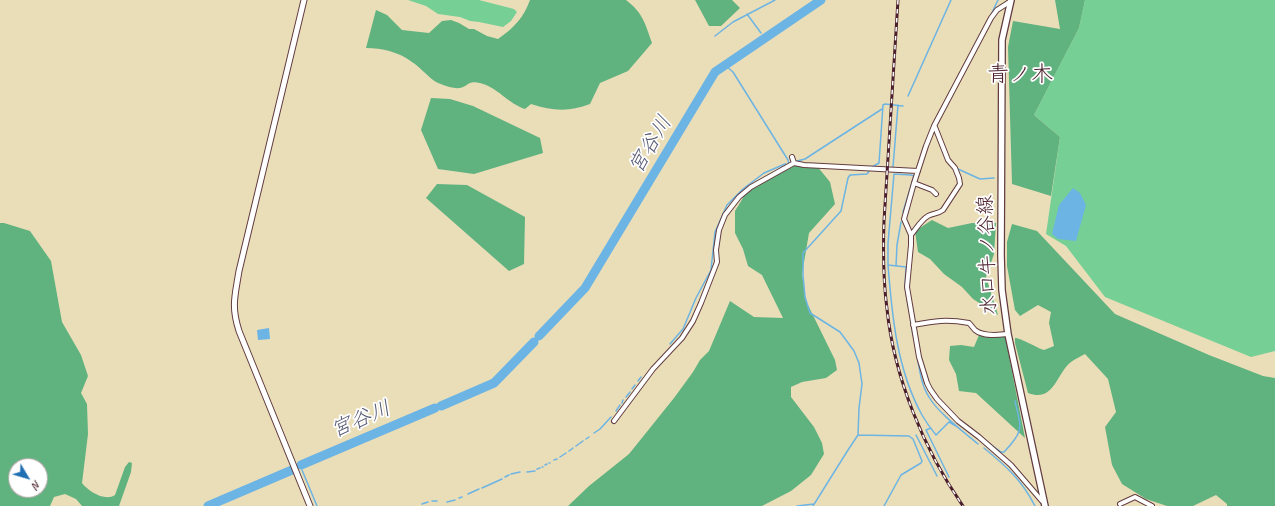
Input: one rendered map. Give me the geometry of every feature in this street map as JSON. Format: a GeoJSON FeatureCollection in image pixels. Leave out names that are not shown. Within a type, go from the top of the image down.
{"type":"FeatureCollection","features":[{"type":"Feature","properties":{"kind":"main road","name":"水口牛ノ谷線"},"geometry":{"type":"LineString","coordinates":[[1011,0],[1002,40],[1002,290],[1008,334],[1044,503]]}},
{"type":"Feature","properties":{"kind":"street"},"geometry":{"type":"LineString","coordinates":[[304,0],[239,271],[233,303],[234,317],[238,331],[310,506]]}},
{"type":"Feature","properties":{"kind":"street"},"geometry":{"type":"LineString","coordinates":[[1011,0],[997,10],[991,18],[934,126],[926,146],[904,219],[910,235],[911,245],[907,287],[913,325],[927,383],[937,399],[958,422],[979,437],[1011,465],[1044,503]]}},
{"type":"Feature","properties":{"kind":"street"},"geometry":{"type":"LineString","coordinates":[[910,235],[927,216],[933,213],[939,213],[943,210],[960,184],[960,178],[955,168],[948,160],[934,126]]}},
{"type":"Feature","properties":{"kind":"street"},"geometry":{"type":"LineString","coordinates":[[792,157],[794,163]]}},
{"type":"Feature","properties":{"kind":"street"},"geometry":{"type":"LineString","coordinates":[[614,421],[653,369],[682,338],[693,321],[717,262],[716,250],[719,230],[725,215],[739,197],[751,187],[794,163],[804,165],[918,172]]}},
{"type":"Feature","properties":{"kind":"street"},"geometry":{"type":"LineString","coordinates":[[914,183],[932,190],[936,194]]}},
{"type":"Feature","properties":{"kind":"street"},"geometry":{"type":"LineString","coordinates":[[913,325],[938,320],[950,320],[969,323],[979,332],[993,335],[1008,334]]}},
{"type":"Feature","properties":{"kind":"street"},"geometry":{"type":"LineString","coordinates":[[1119,505],[1135,497],[1152,506]]}},
{"type":"Feature","properties":{"kind":"green space"},"geometry":{"type":"Polygon","coordinates":[[[408,0],[479,0],[514,9],[517,12],[511,21],[503,27],[470,21],[460,17],[438,14],[426,6],[408,0]]]}},
{"type":"Feature","properties":{"kind":"green space"},"geometry":{"type":"Polygon","coordinates":[[[530,0],[626,0],[640,14],[652,43],[628,71],[600,83],[590,104],[582,107],[561,110],[531,104],[525,109],[519,107],[492,88],[476,82],[460,88],[444,85],[436,82],[415,64],[396,53],[366,48],[376,10],[387,15],[402,30],[429,33],[442,21],[451,20],[469,29],[474,29],[487,36],[498,39],[518,22],[525,12],[530,0]]]}},
{"type":"Feature","properties":{"kind":"green space"},"geometry":{"type":"Polygon","coordinates":[[[695,0],[732,0],[740,8],[721,26],[709,26],[695,0]]]}},
{"type":"Feature","properties":{"kind":"green space"},"geometry":{"type":"Polygon","coordinates":[[[1055,0],[1085,0],[1079,28],[1034,115],[1060,137],[1051,196],[1012,184],[1008,47],[1013,21],[1060,29],[1055,0]]]}},
{"type":"Feature","properties":{"kind":"green space"},"geometry":{"type":"Polygon","coordinates":[[[1085,0],[1275,0],[1275,351],[1251,357],[1105,297],[1066,246],[1046,234],[1060,137],[1034,115],[1079,28],[1085,0]]]}},
{"type":"Feature","properties":{"kind":"green space"},"geometry":{"type":"Polygon","coordinates":[[[431,98],[450,99],[473,106],[540,138],[543,153],[474,174],[438,169],[421,130],[431,98]]]}},
{"type":"Feature","properties":{"kind":"green space"},"geometry":{"type":"Polygon","coordinates":[[[794,166],[817,166],[830,182],[835,204],[809,233],[802,274],[806,301],[835,360],[837,370],[826,378],[802,382],[791,387],[791,397],[814,427],[822,443],[824,454],[811,475],[791,491],[762,506],[568,506],[589,486],[629,454],[674,398],[700,360],[709,351],[730,301],[754,317],[783,318],[762,275],[748,266],[743,249],[735,233],[735,211],[746,193],[794,166]]]}},
{"type":"Feature","properties":{"kind":"green space"},"geometry":{"type":"Polygon","coordinates":[[[437,184],[467,185],[525,217],[524,264],[509,271],[426,198],[437,184]]]}},
{"type":"Feature","properties":{"kind":"green space"},"geometry":{"type":"Polygon","coordinates":[[[932,220],[948,228],[972,223],[996,223],[994,254],[986,277],[998,315],[973,299],[962,287],[944,274],[930,259],[918,252],[915,231],[932,220]]]}},
{"type":"Feature","properties":{"kind":"green space"},"geometry":{"type":"Polygon","coordinates":[[[0,223],[30,231],[51,261],[62,322],[81,355],[88,376],[81,393],[87,404],[88,434],[82,483],[97,495],[111,497],[115,495],[125,467],[129,462],[132,463],[131,472],[119,506],[82,506],[76,499],[65,494],[54,497],[50,506],[0,506],[0,223]]]}},
{"type":"Feature","properties":{"kind":"green space"},"geometry":{"type":"Polygon","coordinates":[[[1012,224],[1037,231],[1115,314],[1209,355],[1263,376],[1275,378],[1275,506],[1227,506],[1227,504],[1216,495],[1193,506],[1167,506],[1146,499],[1122,484],[1112,465],[1105,427],[1116,412],[1108,379],[1085,354],[1066,367],[1049,391],[1044,394],[1037,395],[1028,393],[1015,338],[1044,350],[1054,346],[1049,323],[1051,312],[1038,305],[1020,316],[1015,310],[1007,266],[1007,242],[1012,224]]]}},
{"type":"Feature","properties":{"kind":"green space"},"geometry":{"type":"Polygon","coordinates":[[[979,335],[1005,336],[1025,438],[976,393],[959,391],[956,374],[949,360],[950,346],[961,345],[974,347],[979,335]]]}},
{"type":"Feature","properties":{"kind":"water"},"geometry":{"type":"Polygon","coordinates":[[[1073,188],[1080,193],[1086,205],[1076,241],[1058,239],[1052,234],[1059,205],[1073,188]]]}},
{"type":"Feature","properties":{"kind":"water"},"geometry":{"type":"Polygon","coordinates":[[[269,328],[270,339],[258,340],[257,330],[269,328]]]}},
{"type":"Feature","properties":{"kind":"waterway"},"geometry":{"type":"LineString","coordinates":[[715,36],[733,22],[775,0]]}},
{"type":"Feature","properties":{"kind":"waterway","name":"宮谷川"},"geometry":{"type":"LineString","coordinates":[[539,336],[585,288],[715,72],[821,0]]}},
{"type":"Feature","properties":{"kind":"waterway"},"geometry":{"type":"LineString","coordinates":[[908,96],[951,0]]}},
{"type":"Feature","properties":{"kind":"waterway"},"geometry":{"type":"LineString","coordinates":[[990,17],[998,0]]}},
{"type":"Feature","properties":{"kind":"waterway"},"geometry":{"type":"LineString","coordinates":[[747,14],[761,33]]}},
{"type":"Feature","properties":{"kind":"waterway"},"geometry":{"type":"LineString","coordinates":[[670,344],[683,329],[696,298],[711,270],[715,232],[727,205],[743,189],[764,173],[785,164],[789,165],[788,160],[733,72],[725,65]]}},
{"type":"Feature","properties":{"kind":"waterway"},"geometry":{"type":"LineString","coordinates":[[813,506],[858,435],[862,384],[859,363],[854,351],[846,340],[840,332],[810,313],[805,297],[803,253],[841,211],[848,178],[850,175],[867,174],[872,167],[879,163],[883,105],[903,106]]}},
{"type":"Feature","properties":{"kind":"waterway"},"geometry":{"type":"LineString","coordinates":[[893,167],[898,105]]}},
{"type":"Feature","properties":{"kind":"waterway"},"geometry":{"type":"LineString","coordinates":[[797,161],[805,159],[882,109]]}},
{"type":"Feature","properties":{"kind":"waterway"},"geometry":{"type":"LineString","coordinates":[[958,169],[980,179],[994,178]]}},
{"type":"Feature","properties":{"kind":"waterway"},"geometry":{"type":"LineString","coordinates":[[894,174],[888,243],[888,265],[906,267],[905,287],[909,310]]}},
{"type":"Feature","properties":{"kind":"waterway"},"geometry":{"type":"LineString","coordinates":[[894,174],[914,176],[903,212]]}},
{"type":"Feature","properties":{"kind":"waterway"},"geometry":{"type":"LineString","coordinates":[[896,266],[897,245],[901,222]]}},
{"type":"Feature","properties":{"kind":"waterway"},"geometry":{"type":"LineString","coordinates":[[888,265],[891,304],[897,342],[901,361],[914,398],[924,418],[936,435],[949,422],[956,426]]}},
{"type":"Feature","properties":{"kind":"waterway"},"geometry":{"type":"LineString","coordinates":[[911,322],[913,336]]}},
{"type":"Feature","properties":{"kind":"waterway","name":"宮谷川"},"geometry":{"type":"LineString","coordinates":[[441,406],[494,383],[534,342]]}},
{"type":"Feature","properties":{"kind":"waterway"},"geometry":{"type":"LineString","coordinates":[[918,361],[923,384],[933,403],[952,422],[978,444]]}},
{"type":"Feature","properties":{"kind":"waterway"},"geometry":{"type":"LineString","coordinates":[[638,381],[641,377]]}},
{"type":"Feature","properties":{"kind":"waterway"},"geometry":{"type":"LineString","coordinates":[[632,389],[635,385]]}},
{"type":"Feature","properties":{"kind":"waterway"},"geometry":{"type":"LineString","coordinates":[[626,397],[630,392]]}},
{"type":"Feature","properties":{"kind":"waterway"},"geometry":{"type":"LineString","coordinates":[[990,444],[1001,452],[1004,452],[1015,439],[1020,428],[1015,401]]}},
{"type":"Feature","properties":{"kind":"waterway"},"geometry":{"type":"LineString","coordinates":[[616,411],[620,405]]}},
{"type":"Feature","properties":{"kind":"waterway","name":"宮谷川"},"geometry":{"type":"LineString","coordinates":[[301,465],[435,408]]}},
{"type":"Feature","properties":{"kind":"waterway"},"geometry":{"type":"LineString","coordinates":[[594,433],[611,417]]}},
{"type":"Feature","properties":{"kind":"waterway"},"geometry":{"type":"LineString","coordinates":[[967,425],[973,430]]}},
{"type":"Feature","properties":{"kind":"waterway"},"geometry":{"type":"LineString","coordinates":[[931,428],[926,430],[949,477]]}},
{"type":"Feature","properties":{"kind":"waterway"},"geometry":{"type":"LineString","coordinates":[[858,435],[909,436],[913,439],[922,461],[901,475],[884,506]]}},
{"type":"Feature","properties":{"kind":"waterway"},"geometry":{"type":"LineString","coordinates":[[916,435],[937,476]]}},
{"type":"Feature","properties":{"kind":"waterway"},"geometry":{"type":"LineString","coordinates":[[576,446],[583,441]]}},
{"type":"Feature","properties":{"kind":"waterway"},"geometry":{"type":"LineString","coordinates":[[569,451],[573,448]]}},
{"type":"Feature","properties":{"kind":"waterway"},"geometry":{"type":"LineString","coordinates":[[984,448],[1013,474],[1035,506]]}},
{"type":"Feature","properties":{"kind":"waterway"},"geometry":{"type":"LineString","coordinates":[[560,457],[566,453]]}},
{"type":"Feature","properties":{"kind":"waterway","name":"宮谷川"},"geometry":{"type":"LineString","coordinates":[[208,506],[292,470]]}},
{"type":"Feature","properties":{"kind":"waterway"},"geometry":{"type":"LineString","coordinates":[[302,470],[317,506]]}},
{"type":"Feature","properties":{"kind":"waterway"},"geometry":{"type":"LineString","coordinates":[[527,472],[535,471]]}},
{"type":"Feature","properties":{"kind":"waterway"},"geometry":{"type":"LineString","coordinates":[[511,474],[520,472]]}},
{"type":"Feature","properties":{"kind":"waterway"},"geometry":{"type":"LineString","coordinates":[[505,477],[509,475]]}},
{"type":"Feature","properties":{"kind":"waterway"},"geometry":{"type":"LineString","coordinates":[[482,488],[502,479]]}},
{"type":"Feature","properties":{"kind":"waterway"},"geometry":{"type":"LineString","coordinates":[[468,494],[479,489]]}},
{"type":"Feature","properties":{"kind":"waterway"},"geometry":{"type":"LineString","coordinates":[[447,502],[455,500]]}},
{"type":"Feature","properties":{"kind":"waterway"},"geometry":{"type":"LineString","coordinates":[[432,501],[437,501]]}},
{"type":"Feature","properties":{"kind":"waterway"},"geometry":{"type":"LineString","coordinates":[[422,504],[428,502]]}},
{"type":"Feature","properties":{"kind":"waterway"},"geometry":{"type":"LineString","coordinates":[[797,506],[814,504]]}},
{"type":"Feature","properties":{"kind":"railway"},"geometry":{"type":"LineString","coordinates":[[898,0],[883,243],[887,309],[896,361],[913,412],[936,461],[963,506]]}},
{"type":"Feature","properties":{"kind":"district","name":"青ノ木"},"geometry":{"type":"Point","coordinates":[1020,75]}}]}
